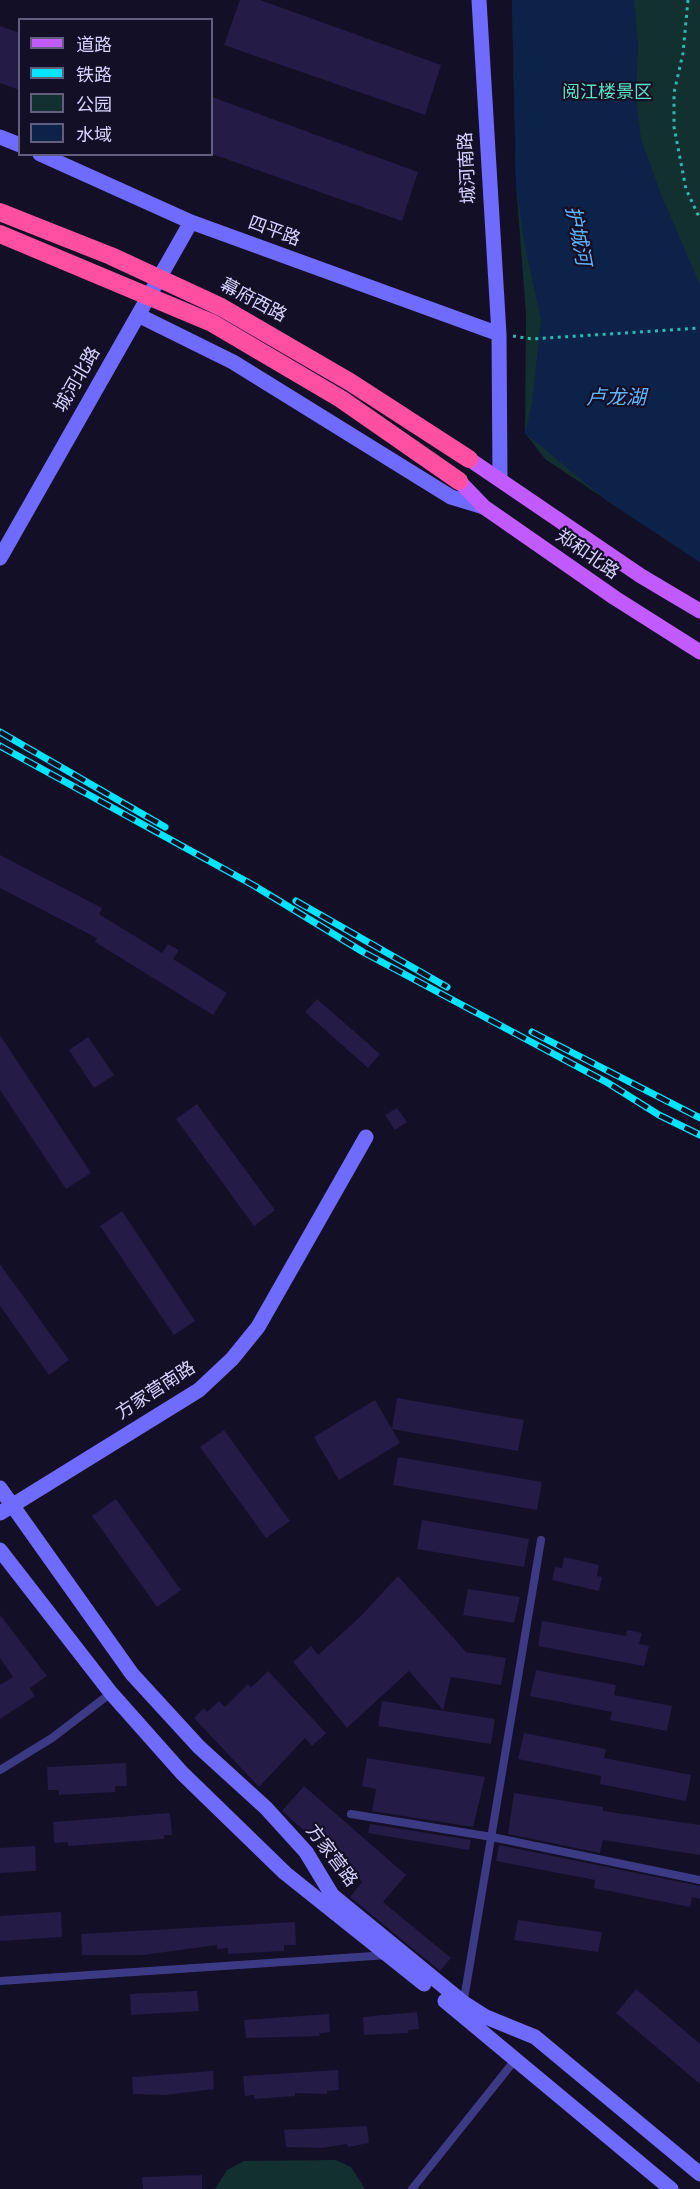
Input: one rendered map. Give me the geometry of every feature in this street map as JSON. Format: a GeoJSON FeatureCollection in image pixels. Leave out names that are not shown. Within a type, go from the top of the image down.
{"type":"FeatureCollection","features":[{"type":"Feature","properties":{"kind":"highway","name":"幕府西路"},"geometry":{"type":"LineString","coordinates":[[0,212],[111,256],[221,307],[350,382],[469,459]]}},
{"type":"Feature","properties":{"kind":"highway"},"geometry":{"type":"LineString","coordinates":[[0,234],[212,322],[341,399],[459,481]]}},
{"type":"Feature","properties":{"kind":"main road","name":"郑和北路"},"geometry":{"type":"LineString","coordinates":[[469,459],[641,576],[700,611]]}},
{"type":"Feature","properties":{"kind":"main road","name":"郑和北路"},"geometry":{"type":"LineString","coordinates":[[459,481],[484,507],[615,598],[700,652]]}},
{"type":"Feature","properties":{"kind":"street","name":"城河南路"},"geometry":{"type":"LineString","coordinates":[[478,0],[499,334],[500,479]]}},
{"type":"Feature","properties":{"kind":"street"},"geometry":{"type":"LineString","coordinates":[[0,137],[18,145]]}},
{"type":"Feature","properties":{"kind":"street","name":"四平路"},"geometry":{"type":"LineString","coordinates":[[44,156],[191,222],[499,334]]}},
{"type":"Feature","properties":{"kind":"street","name":"城河北路"},"geometry":{"type":"LineString","coordinates":[[0,558],[191,222]]}},
{"type":"Feature","properties":{"kind":"street"},"geometry":{"type":"LineString","coordinates":[[138,315],[233,362],[451,497],[484,507]]}},
{"type":"Feature","properties":{"kind":"street","name":"方家营南路"},"geometry":{"type":"LineString","coordinates":[[6,1509],[199,1390],[232,1359],[258,1327],[366,1137]]}},
{"type":"Feature","properties":{"kind":"street","name":"方家营路"},"geometry":{"type":"LineString","coordinates":[[0,1488],[6,1509],[132,1674],[199,1747],[266,1808],[306,1852],[332,1895],[463,2009],[515,2060],[671,2189]]}},
{"type":"Feature","properties":{"kind":"street","name":"方家营路"},"geometry":{"type":"LineString","coordinates":[[0,1550],[111,1693],[182,1773],[285,1873],[388,1955],[463,2009],[535,2037],[700,2174]]}},
{"type":"Feature","properties":{"kind":"lane"},"geometry":{"type":"LineString","coordinates":[[463,2009],[541,1540]]}},
{"type":"Feature","properties":{"kind":"lane"},"geometry":{"type":"LineString","coordinates":[[0,1770],[52,1738],[111,1693]]}},
{"type":"Feature","properties":{"kind":"lane"},"geometry":{"type":"LineString","coordinates":[[351,1814],[492,1837],[699,1880]]}},
{"type":"Feature","properties":{"kind":"lane"},"geometry":{"type":"LineString","coordinates":[[0,1981],[388,1955]]}},
{"type":"Feature","properties":{"kind":"lane"},"geometry":{"type":"LineString","coordinates":[[412,2189],[515,2060]]}},
{"type":"Feature","properties":{"kind":"path"},"geometry":{"type":"LineString","coordinates":[[688,0],[683,53],[674,93],[674,127],[686,189],[700,219]]}},
{"type":"Feature","properties":{"kind":"path"},"geometry":{"type":"LineString","coordinates":[[532,339],[700,328]]}},
{"type":"Feature","properties":{"kind":"green space","name":"卢龙湖"},"geometry":{"type":"Polygon","coordinates":[[[512,0],[700,0],[700,562],[545,459],[525,433],[526,314],[516,184],[512,0]]]}},
{"type":"Feature","properties":{"kind":"green space"},"geometry":{"type":"Polygon","coordinates":[[[336,2160],[351,2167],[365,2189],[215,2189],[227,2170],[244,2161],[336,2160]]]}},
{"type":"Feature","properties":{"kind":"water","name":"卢龙湖"},"geometry":{"type":"Polygon","coordinates":[[[512,0],[634,0],[638,44],[636,95],[641,139],[661,194],[700,285],[700,562],[607,501],[525,433],[532,404],[541,320],[524,242],[516,184],[512,0]]]}},
{"type":"Feature","properties":{"kind":"building"},"geometry":{"type":"Polygon","coordinates":[[[240,0],[260,0],[441,65],[425,115],[224,45],[240,0]]]}},
{"type":"Feature","properties":{"kind":"building"},"geometry":{"type":"Polygon","coordinates":[[[0,26],[18,32],[18,89],[0,83],[0,26]]]}},
{"type":"Feature","properties":{"kind":"building"},"geometry":{"type":"Polygon","coordinates":[[[213,97],[418,172],[402,221],[213,154],[213,97]]]}},
{"type":"Feature","properties":{"kind":"building"},"geometry":{"type":"Polygon","coordinates":[[[0,855],[102,908],[99,914],[162,953],[168,944],[179,950],[173,959],[227,993],[213,1015],[95,942],[97,938],[0,888],[0,855]]]}},
{"type":"Feature","properties":{"kind":"building"},"geometry":{"type":"Polygon","coordinates":[[[317,999],[380,1054],[368,1068],[305,1012],[317,999]]]}},
{"type":"Feature","properties":{"kind":"building"},"geometry":{"type":"Polygon","coordinates":[[[0,1035],[91,1173],[66,1189],[0,1090],[0,1035]]]}},
{"type":"Feature","properties":{"kind":"building"},"geometry":{"type":"Polygon","coordinates":[[[88,1037],[114,1075],[94,1088],[69,1050],[88,1037]]]}},
{"type":"Feature","properties":{"kind":"building"},"geometry":{"type":"Polygon","coordinates":[[[197,1104],[275,1210],[254,1226],[176,1119],[197,1104]]]}},
{"type":"Feature","properties":{"kind":"building"},"geometry":{"type":"Polygon","coordinates":[[[397,1108],[407,1122],[395,1130],[385,1115],[397,1108]]]}},
{"type":"Feature","properties":{"kind":"building"},"geometry":{"type":"Polygon","coordinates":[[[122,1211],[195,1321],[174,1335],[100,1226],[122,1211]]]}},
{"type":"Feature","properties":{"kind":"building"},"geometry":{"type":"Polygon","coordinates":[[[0,1264],[69,1360],[49,1375],[0,1306],[0,1264]]]}},
{"type":"Feature","properties":{"kind":"building"},"geometry":{"type":"Polygon","coordinates":[[[397,1398],[524,1420],[518,1451],[392,1429],[397,1398]]]}},
{"type":"Feature","properties":{"kind":"building"},"geometry":{"type":"Polygon","coordinates":[[[375,1400],[400,1443],[339,1480],[314,1437],[375,1400]]]}},
{"type":"Feature","properties":{"kind":"building"},"geometry":{"type":"Polygon","coordinates":[[[224,1430],[290,1521],[266,1538],[200,1447],[224,1430]]]}},
{"type":"Feature","properties":{"kind":"building"},"geometry":{"type":"Polygon","coordinates":[[[398,1457],[542,1482],[537,1510],[393,1485],[398,1457]]]}},
{"type":"Feature","properties":{"kind":"building"},"geometry":{"type":"Polygon","coordinates":[[[116,1499],[181,1590],[157,1607],[92,1516],[116,1499]]]}},
{"type":"Feature","properties":{"kind":"building"},"geometry":{"type":"Polygon","coordinates":[[[422,1520],[529,1539],[524,1567],[417,1549],[422,1520]]]}},
{"type":"Feature","properties":{"kind":"building"},"geometry":{"type":"Polygon","coordinates":[[[564,1557],[599,1565],[597,1576],[602,1577],[599,1591],[552,1580],[555,1567],[562,1568],[564,1557]]]}},
{"type":"Feature","properties":{"kind":"building"},"geometry":{"type":"Polygon","coordinates":[[[398,1576],[466,1652],[506,1658],[501,1685],[451,1677],[443,1710],[409,1671],[347,1728],[293,1662],[311,1646],[318,1655],[361,1616],[398,1576]]]}},
{"type":"Feature","properties":{"kind":"building"},"geometry":{"type":"Polygon","coordinates":[[[468,1589],[520,1597],[514,1623],[463,1615],[468,1589]]]}},
{"type":"Feature","properties":{"kind":"building"},"geometry":{"type":"Polygon","coordinates":[[[0,1615],[47,1676],[30,1688],[35,1696],[0,1719],[0,1685],[13,1677],[0,1658],[0,1615]]]}},
{"type":"Feature","properties":{"kind":"building"},"geometry":{"type":"Polygon","coordinates":[[[542,1621],[626,1636],[627,1630],[642,1633],[639,1644],[649,1646],[644,1666],[538,1646],[542,1621]]]}},
{"type":"Feature","properties":{"kind":"building"},"geometry":{"type":"Polygon","coordinates":[[[536,1670],[616,1685],[614,1695],[672,1706],[667,1731],[610,1720],[612,1712],[530,1696],[536,1670]]]}},
{"type":"Feature","properties":{"kind":"building"},"geometry":{"type":"Polygon","coordinates":[[[268,1671],[326,1733],[312,1746],[305,1738],[259,1787],[194,1718],[204,1708],[207,1712],[219,1701],[225,1707],[248,1684],[251,1688],[268,1671]]]}},
{"type":"Feature","properties":{"kind":"building"},"geometry":{"type":"Polygon","coordinates":[[[382,1701],[495,1719],[491,1744],[378,1726],[382,1701]]]}},
{"type":"Feature","properties":{"kind":"building"},"geometry":{"type":"Polygon","coordinates":[[[524,1733],[606,1749],[604,1758],[691,1775],[686,1801],[600,1784],[601,1776],[518,1759],[524,1733]]]}},
{"type":"Feature","properties":{"kind":"building"},"geometry":{"type":"Polygon","coordinates":[[[367,1758],[485,1777],[473,1827],[372,1811],[376,1789],[362,1786],[367,1758]]]}},
{"type":"Feature","properties":{"kind":"building"},"geometry":{"type":"Polygon","coordinates":[[[126,1763],[127,1786],[115,1786],[115,1792],[59,1795],[59,1790],[48,1790],[47,1767],[126,1763]]]}},
{"type":"Feature","properties":{"kind":"building"},"geometry":{"type":"Polygon","coordinates":[[[304,1786],[406,1875],[383,1902],[451,1958],[440,1971],[350,1897],[362,1882],[282,1811],[304,1786]]]}},
{"type":"Feature","properties":{"kind":"building"},"geometry":{"type":"Polygon","coordinates":[[[514,1793],[603,1807],[603,1811],[700,1825],[700,1855],[603,1840],[600,1853],[508,1834],[514,1793]]]}},
{"type":"Feature","properties":{"kind":"building"},"geometry":{"type":"Polygon","coordinates":[[[170,1813],[172,1835],[164,1835],[164,1839],[68,1846],[68,1842],[54,1843],[53,1822],[170,1813]]]}},
{"type":"Feature","properties":{"kind":"building"},"geometry":{"type":"Polygon","coordinates":[[[370,1824],[471,1840],[469,1850],[368,1833],[370,1824]]]}},
{"type":"Feature","properties":{"kind":"building"},"geometry":{"type":"Polygon","coordinates":[[[499,1845],[700,1886],[700,1899],[692,1897],[690,1907],[594,1888],[595,1880],[496,1861],[499,1845]]]}},
{"type":"Feature","properties":{"kind":"building"},"geometry":{"type":"Polygon","coordinates":[[[35,1846],[36,1871],[0,1873],[0,1848],[35,1846]]]}},
{"type":"Feature","properties":{"kind":"building"},"geometry":{"type":"Polygon","coordinates":[[[61,1912],[62,1937],[0,1941],[0,1916],[61,1912]]]}},
{"type":"Feature","properties":{"kind":"building"},"geometry":{"type":"Polygon","coordinates":[[[518,1920],[602,1932],[598,1952],[514,1940],[518,1920]]]}},
{"type":"Feature","properties":{"kind":"building"},"geometry":{"type":"Polygon","coordinates":[[[295,1922],[296,1945],[284,1945],[284,1951],[228,1954],[228,1948],[217,1949],[217,1945],[143,1955],[82,1955],[81,1934],[295,1922]]]}},
{"type":"Feature","properties":{"kind":"building"},"geometry":{"type":"Polygon","coordinates":[[[636,1989],[700,2044],[700,2084],[616,2013],[636,1989]]]}},
{"type":"Feature","properties":{"kind":"building"},"geometry":{"type":"Polygon","coordinates":[[[197,1991],[199,2011],[131,2015],[130,1994],[197,1991]]]}},
{"type":"Feature","properties":{"kind":"building"},"geometry":{"type":"Polygon","coordinates":[[[417,2012],[419,2029],[408,2030],[408,2033],[364,2035],[363,2017],[417,2012]]]}},
{"type":"Feature","properties":{"kind":"building"},"geometry":{"type":"Polygon","coordinates":[[[329,2014],[330,2032],[319,2033],[320,2036],[246,2038],[244,2020],[329,2014]]]}},
{"type":"Feature","properties":{"kind":"building"},"geometry":{"type":"Polygon","coordinates":[[[338,2070],[339,2090],[327,2091],[327,2094],[295,2093],[295,2096],[254,2099],[254,2095],[245,2096],[243,2076],[338,2070]]]}},
{"type":"Feature","properties":{"kind":"building"},"geometry":{"type":"Polygon","coordinates":[[[213,2071],[214,2089],[166,2095],[133,2094],[132,2077],[213,2071]]]}},
{"type":"Feature","properties":{"kind":"building"},"geometry":{"type":"Polygon","coordinates":[[[367,2126],[369,2143],[348,2147],[347,2144],[322,2148],[286,2147],[284,2130],[367,2126]]]}},
{"type":"Feature","properties":{"kind":"building"},"geometry":{"type":"Polygon","coordinates":[[[202,2175],[202,2189],[143,2189],[142,2177],[202,2175]]]}},
{"type":"Feature","properties":{"kind":"railway"},"geometry":{"type":"LineString","coordinates":[[0,732],[165,827]]}},
{"type":"Feature","properties":{"kind":"railway"},"geometry":{"type":"LineString","coordinates":[[0,746],[253,885],[363,952],[608,1083],[659,1115],[700,1135]]}},
{"type":"Feature","properties":{"kind":"railway"},"geometry":{"type":"LineString","coordinates":[[296,901],[447,987]]}},
{"type":"Feature","properties":{"kind":"railway"},"geometry":{"type":"LineString","coordinates":[[532,1032],[700,1118]]}},
{"type":"Feature","properties":{"kind":"park label","name":"阅江楼景区"},"geometry":{"type":"Point","coordinates":[607,93]}},
{"type":"Feature","properties":{"kind":"water label","name":"护城河"},"geometry":{"type":"Point","coordinates":[577,236]}}]}
